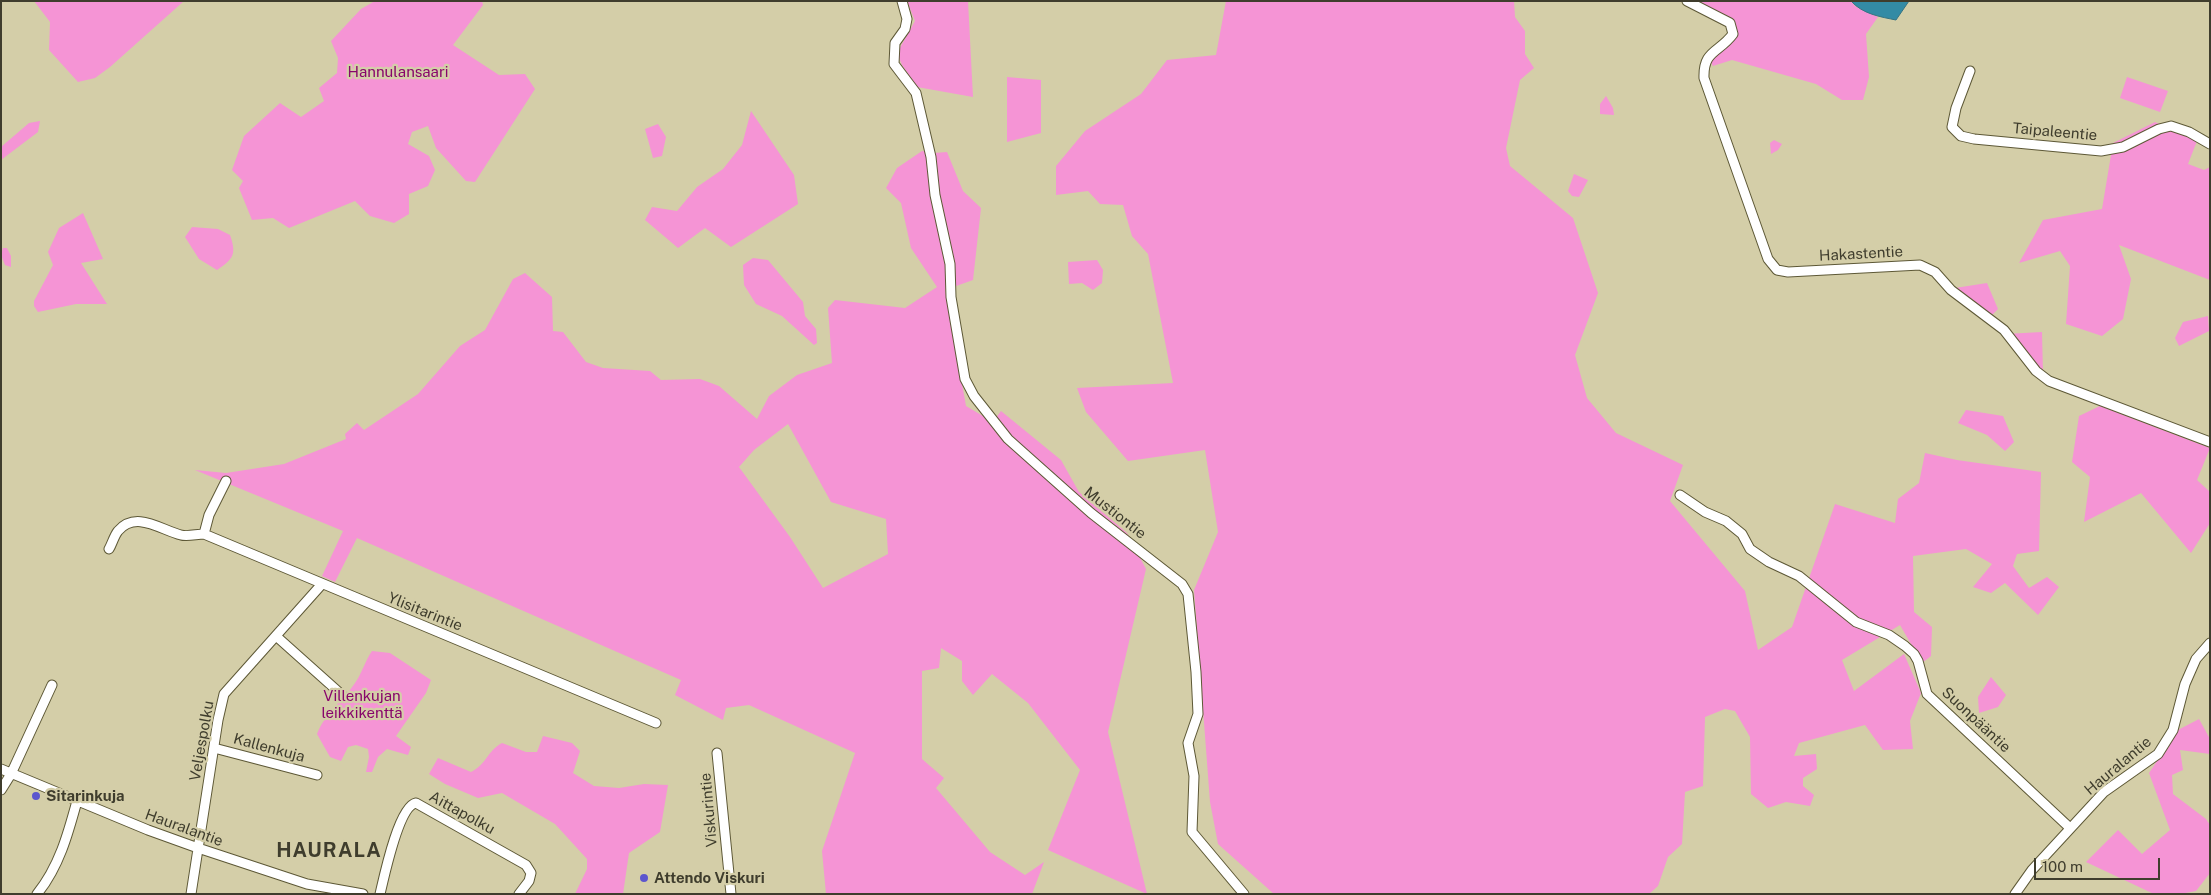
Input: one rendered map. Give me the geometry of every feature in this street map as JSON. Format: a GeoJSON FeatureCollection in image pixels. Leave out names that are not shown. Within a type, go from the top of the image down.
{"type":"FeatureCollection","features":[{"type":"Feature","properties":{"kind":"street","name":"Mustiontie"},"geometry":{"type":"LineString","coordinates":[[902,1],[907,19],[905,29],[895,43],[894,64],[916,93],[931,157],[935,195],[950,264],[951,298],[965,379],[974,396],[1008,439],[1091,513],[1182,584],[1188,594],[1196,663],[1198,714],[1188,743],[1194,776],[1192,832],[1244,894]]}},
{"type":"Feature","properties":{"kind":"street","name":"Hakastentie"},"geometry":{"type":"LineString","coordinates":[[1687,1],[1730,23],[1733,34],[1727,42],[1710,54],[1704,65],[1704,78],[1768,259],[1777,270],[1788,272],[1920,264],[1935,272],[1951,290],[2004,330],[2036,371],[2049,381],[2210,442]]}},
{"type":"Feature","properties":{"kind":"street","name":"Taipaleentie"},"geometry":{"type":"LineString","coordinates":[[1970,70],[1952,128],[1961,136],[1974,139],[2101,151],[2123,147],[2159,129],[2171,126],[2189,132],[2210,144]]}},
{"type":"Feature","properties":{"kind":"street"},"geometry":{"type":"LineString","coordinates":[[204,534],[209,515],[226,481]]}},
{"type":"Feature","properties":{"kind":"street","name":"Suonpääntie"},"geometry":{"type":"LineString","coordinates":[[1680,495],[1705,512],[1726,521],[1742,534],[1750,549],[1769,562],[1799,576],[1856,622],[1889,635],[1905,646],[1914,654],[1918,661],[1927,694],[2070,828]]}},
{"type":"Feature","properties":{"kind":"street","name":"Ylisitarintie"},"geometry":{"type":"LineString","coordinates":[[109,549],[118,531],[128,524],[136,522],[155,524],[182,536],[204,534],[656,723]]}},
{"type":"Feature","properties":{"kind":"street","name":"Veljespolku"},"geometry":{"type":"LineString","coordinates":[[191,894],[224,694],[322,584]]}},
{"type":"Feature","properties":{"kind":"street"},"geometry":{"type":"LineString","coordinates":[[276,636],[342,695]]}},
{"type":"Feature","properties":{"kind":"street","name":"Hauralantie"},"geometry":{"type":"LineString","coordinates":[[2015,894],[2032,870],[2104,792],[2158,754],[2173,730],[2185,684],[2196,660],[2210,643]]}},
{"type":"Feature","properties":{"kind":"street"},"geometry":{"type":"LineString","coordinates":[[1,790],[11,774],[52,686]]}},
{"type":"Feature","properties":{"kind":"street","name":"Kallenkuja"},"geometry":{"type":"LineString","coordinates":[[214,748],[317,775]]}},
{"type":"Feature","properties":{"kind":"street","name":"Viskurintie"},"geometry":{"type":"LineString","coordinates":[[717,753],[731,894]]}},
{"type":"Feature","properties":{"kind":"street","name":"Hauralantie"},"geometry":{"type":"LineString","coordinates":[[1,769],[198,848],[307,884],[363,894]]}},
{"type":"Feature","properties":{"kind":"street"},"geometry":{"type":"LineString","coordinates":[[37,894],[49,879],[57,864],[78,801]]}},
{"type":"Feature","properties":{"kind":"street","name":"Aittapolku"},"geometry":{"type":"LineString","coordinates":[[380,894],[397,832],[408,808],[416,803],[526,866],[531,872],[528,881],[519,894]]}},
{"type":"Feature","properties":{"kind":"green space"},"geometry":{"type":"Polygon","coordinates":[[[34,1],[184,1],[110,67],[95,78],[78,82],[49,50],[50,22],[34,1]]]}},
{"type":"Feature","properties":{"kind":"green space","name":"Hannulansaari"},"geometry":{"type":"Polygon","coordinates":[[[375,1],[482,1],[483,5],[453,45],[499,75],[525,74],[535,89],[475,182],[466,181],[436,148],[428,126],[412,132],[408,144],[429,156],[435,170],[428,186],[409,194],[409,214],[394,223],[370,216],[355,201],[289,228],[273,218],[252,220],[239,188],[243,181],[232,170],[244,136],[280,103],[301,117],[324,101],[319,88],[337,73],[338,58],[331,41],[361,9],[375,1]]]}},
{"type":"Feature","properties":{"kind":"green space"},"geometry":{"type":"Polygon","coordinates":[[[907,1],[968,1],[973,97],[917,87],[902,65],[897,53],[915,21],[907,1]]]}},
{"type":"Feature","properties":{"kind":"green space"},"geometry":{"type":"Polygon","coordinates":[[[1226,1],[1514,1],[1515,17],[1525,31],[1525,54],[1534,68],[1520,80],[1506,148],[1510,166],[1573,218],[1598,293],[1575,355],[1587,398],[1616,433],[1683,465],[1670,501],[1745,591],[1758,650],[1792,627],[1835,504],[1895,523],[1898,499],[1919,483],[1925,453],[1957,460],[2041,472],[2039,551],[2017,554],[2013,566],[2029,588],[2047,577],[2059,587],[2038,615],[2005,583],[1991,593],[1973,587],[1992,564],[1966,549],[1913,556],[1914,612],[1932,627],[1931,656],[1922,663],[1900,625],[1842,660],[1854,691],[1904,654],[1921,693],[1910,721],[1913,749],[1883,750],[1865,725],[1799,743],[1794,756],[1816,754],[1817,769],[1803,778],[1803,786],[1814,795],[1810,806],[1786,802],[1768,808],[1751,794],[1750,737],[1735,711],[1725,709],[1705,717],[1703,786],[1685,792],[1682,844],[1668,857],[1658,886],[1649,894],[1274,894],[1218,844],[1210,802],[1194,590],[1218,532],[1205,450],[1128,461],[1086,412],[1077,388],[1173,383],[1148,254],[1132,236],[1123,205],[1100,204],[1088,191],[1056,195],[1056,166],[1085,131],[1141,94],[1167,60],[1216,55],[1226,1]]]}},
{"type":"Feature","properties":{"kind":"green space"},"geometry":{"type":"Polygon","coordinates":[[[1695,1],[1851,1],[1855,6],[1878,17],[1866,34],[1869,77],[1863,100],[1842,100],[1816,84],[1732,60],[1713,66],[1710,61],[1725,49],[1732,40],[1735,22],[1695,1]]]}},
{"type":"Feature","properties":{"kind":"green space"},"geometry":{"type":"Polygon","coordinates":[[[1007,77],[1041,80],[1041,133],[1007,142],[1007,77]]]}},
{"type":"Feature","properties":{"kind":"green space"},"geometry":{"type":"Polygon","coordinates":[[[2127,77],[2168,91],[2160,112],[2120,98],[2127,77]]]}},
{"type":"Feature","properties":{"kind":"green space"},"geometry":{"type":"Polygon","coordinates":[[[1606,96],[1613,108],[1614,115],[1600,114],[1600,104],[1606,96]]]}},
{"type":"Feature","properties":{"kind":"green space"},"geometry":{"type":"Polygon","coordinates":[[[751,111],[794,175],[798,204],[731,247],[705,228],[678,248],[645,220],[652,207],[677,211],[697,187],[723,169],[742,145],[751,111]]]}},
{"type":"Feature","properties":{"kind":"green space"},"geometry":{"type":"Polygon","coordinates":[[[40,121],[38,132],[1,160],[1,147],[29,123],[40,121]]]}},
{"type":"Feature","properties":{"kind":"green space"},"geometry":{"type":"Polygon","coordinates":[[[2155,122],[2197,141],[2188,164],[2204,170],[2210,167],[2210,280],[2119,245],[2131,279],[2123,319],[2102,336],[2066,324],[2070,266],[2060,251],[2019,263],[2043,220],[2102,209],[2113,143],[2155,122]]]}},
{"type":"Feature","properties":{"kind":"green space"},"geometry":{"type":"Polygon","coordinates":[[[658,124],[666,137],[662,156],[653,158],[645,129],[658,124]]]}},
{"type":"Feature","properties":{"kind":"green space"},"geometry":{"type":"Polygon","coordinates":[[[1774,140],[1782,144],[1778,150],[1771,154],[1770,143],[1774,140]]]}},
{"type":"Feature","properties":{"kind":"green space"},"geometry":{"type":"Polygon","coordinates":[[[922,151],[934,153],[947,152],[963,191],[981,208],[973,280],[945,290],[966,406],[993,422],[1001,411],[1061,460],[1079,492],[1127,533],[1146,569],[1108,732],[1147,894],[1048,850],[1080,770],[1028,703],[992,674],[973,695],[962,681],[962,661],[941,648],[939,668],[922,671],[922,759],[944,778],[936,788],[990,852],[1025,875],[1044,862],[1032,894],[826,894],[822,851],[855,753],[749,705],[726,708],[723,720],[675,695],[681,680],[357,538],[335,582],[322,576],[343,531],[195,470],[226,473],[284,464],[346,439],[345,434],[357,423],[364,430],[418,394],[460,346],[485,330],[513,279],[525,273],[552,297],[553,331],[563,332],[586,362],[603,368],[650,371],[661,380],[700,379],[719,386],[757,419],[769,396],[797,375],[832,363],[828,308],[835,300],[905,308],[937,287],[911,248],[901,203],[886,188],[897,168],[922,151]],[[788,424],[754,450],[739,467],[790,537],[823,588],[888,554],[886,519],[831,502],[788,424]]]}},
{"type":"Feature","properties":{"kind":"green space"},"geometry":{"type":"Polygon","coordinates":[[[1574,174],[1588,180],[1579,197],[1572,196],[1568,191],[1574,174]]]}},
{"type":"Feature","properties":{"kind":"green space"},"geometry":{"type":"Polygon","coordinates":[[[83,213],[103,259],[81,263],[107,304],[76,304],[38,312],[34,306],[34,301],[53,265],[48,252],[59,228],[83,213]]]}},
{"type":"Feature","properties":{"kind":"green space"},"geometry":{"type":"Polygon","coordinates":[[[192,227],[218,229],[230,235],[233,252],[227,263],[217,270],[199,259],[185,237],[192,227]]]}},
{"type":"Feature","properties":{"kind":"green space"},"geometry":{"type":"Polygon","coordinates":[[[3,248],[7,248],[11,256],[11,267],[5,265],[1,255],[3,248]]]}},
{"type":"Feature","properties":{"kind":"green space"},"geometry":{"type":"Polygon","coordinates":[[[753,258],[768,260],[803,302],[805,316],[816,329],[817,343],[814,345],[782,316],[756,304],[744,285],[743,265],[753,258]]]}},
{"type":"Feature","properties":{"kind":"green space"},"geometry":{"type":"Polygon","coordinates":[[[1097,260],[1103,270],[1102,283],[1093,290],[1082,283],[1069,284],[1068,262],[1097,260]]]}},
{"type":"Feature","properties":{"kind":"green space"},"geometry":{"type":"Polygon","coordinates":[[[1987,283],[1998,309],[1988,319],[1955,288],[1987,283]]]}},
{"type":"Feature","properties":{"kind":"green space"},"geometry":{"type":"Polygon","coordinates":[[[2208,316],[2209,331],[2179,346],[2175,338],[2183,322],[2208,316]]]}},
{"type":"Feature","properties":{"kind":"green space"},"geometry":{"type":"Polygon","coordinates":[[[2042,332],[2043,374],[2005,334],[2042,332]]]}},
{"type":"Feature","properties":{"kind":"green space"},"geometry":{"type":"Polygon","coordinates":[[[2100,406],[2210,448],[2197,480],[2210,492],[2210,523],[2191,553],[2141,493],[2084,522],[2090,477],[2072,462],[2079,416],[2100,406]]]}},
{"type":"Feature","properties":{"kind":"green space"},"geometry":{"type":"Polygon","coordinates":[[[1966,410],[2003,416],[2014,442],[2005,451],[1987,435],[1958,423],[1966,410]]]}},
{"type":"Feature","properties":{"kind":"green space","name":"Villenkujan leikkikenttä"},"geometry":{"type":"Polygon","coordinates":[[[372,651],[390,653],[431,680],[426,693],[396,736],[411,747],[408,755],[387,749],[378,757],[372,772],[366,772],[369,757],[368,749],[356,745],[348,747],[341,761],[330,757],[317,734],[329,713],[355,683],[372,651]]]}},
{"type":"Feature","properties":{"kind":"green space"},"geometry":{"type":"Polygon","coordinates":[[[1991,677],[2006,695],[1998,707],[1979,713],[1978,697],[1991,677]]]}},
{"type":"Feature","properties":{"kind":"green space"},"geometry":{"type":"Polygon","coordinates":[[[2199,719],[2210,739],[2210,754],[2180,750],[2183,770],[2172,775],[2173,794],[2206,819],[2210,825],[2210,873],[2196,891],[2180,894],[2154,894],[2086,862],[2118,830],[2142,854],[2170,830],[2149,773],[2178,730],[2199,719]]]}},
{"type":"Feature","properties":{"kind":"green space"},"geometry":{"type":"Polygon","coordinates":[[[543,736],[572,743],[580,751],[573,773],[594,786],[619,788],[644,784],[668,785],[660,832],[629,853],[623,894],[575,894],[587,869],[587,859],[555,824],[502,793],[478,798],[445,784],[429,774],[438,758],[471,772],[502,743],[526,752],[537,752],[543,736]]]}},
{"type":"Feature","properties":{"kind":"water"},"geometry":{"type":"Polygon","coordinates":[[[1851,1],[1909,1],[1896,20],[1866,12],[1851,1]]]}},
{"type":"Feature","properties":{"kind":"place","name":"Sitarinkuja"},"geometry":{"type":"Point","coordinates":[36,796]}},
{"type":"Feature","properties":{"kind":"place","name":"Attendo Viskuri"},"geometry":{"type":"Point","coordinates":[644,878]}},
{"type":"Feature","properties":{"kind":"district","name":"HAURALA"},"geometry":{"type":"Point","coordinates":[329,851]}}]}
